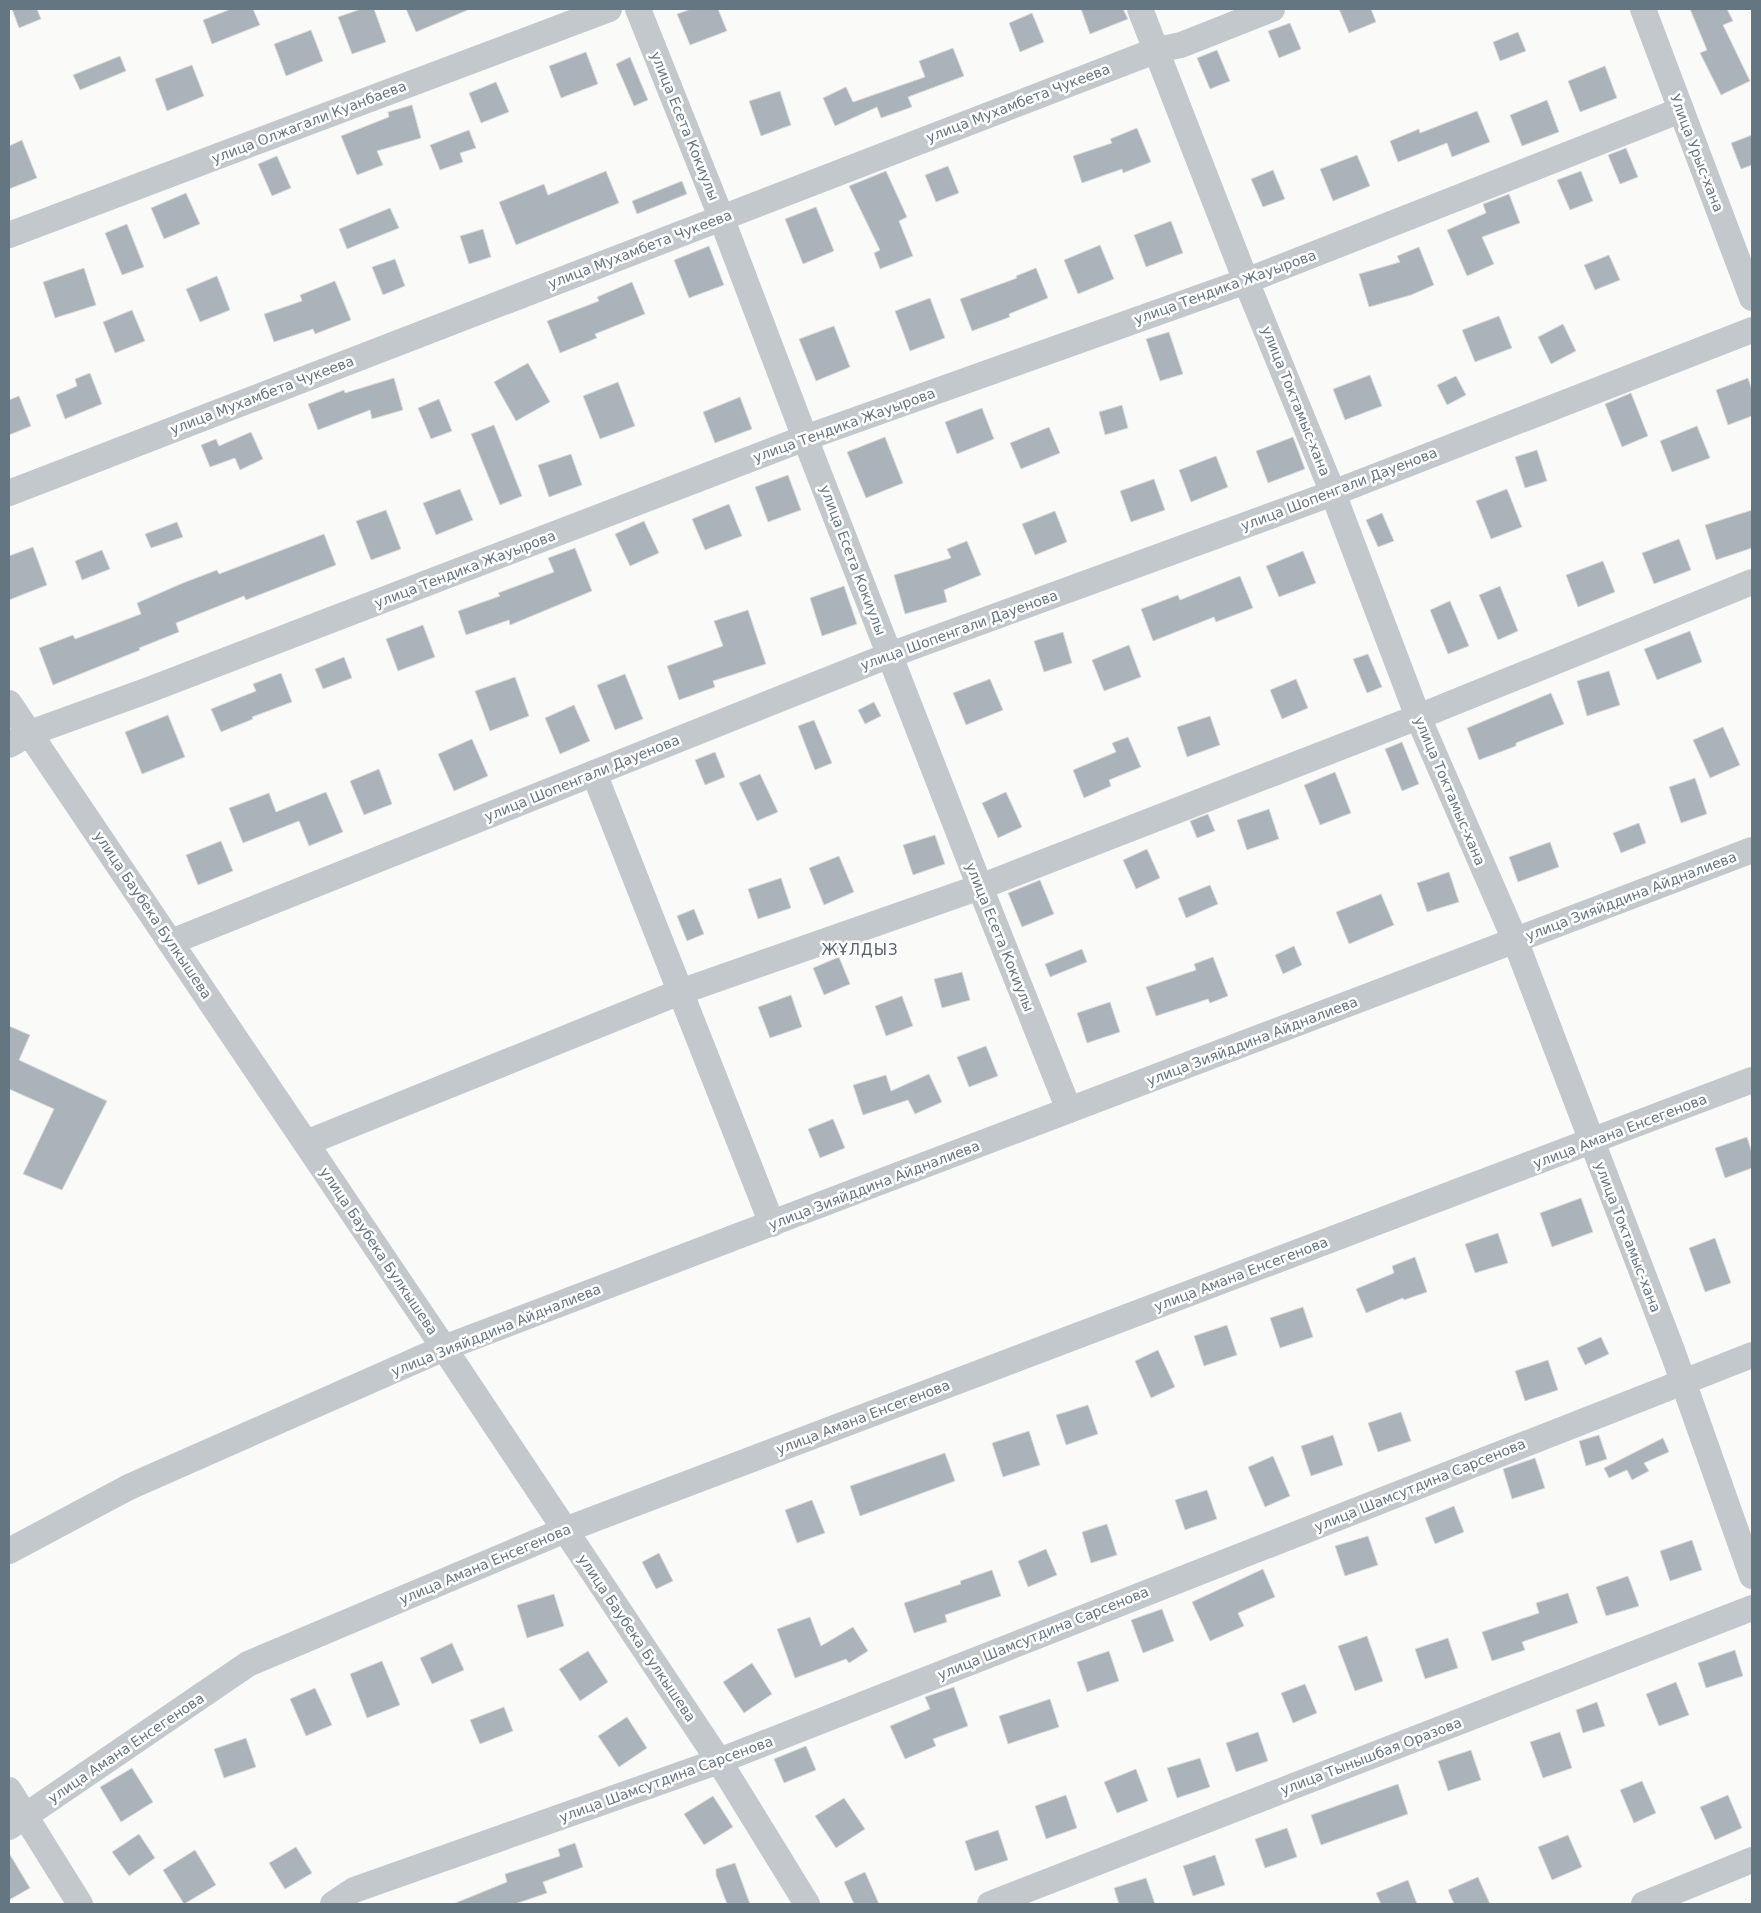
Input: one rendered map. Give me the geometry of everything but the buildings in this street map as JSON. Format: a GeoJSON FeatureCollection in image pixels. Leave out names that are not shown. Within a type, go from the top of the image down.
{"type":"FeatureCollection","features":[{"type":"Feature","properties":{"kind":"street","name":"улица Олжагали Куанбаева"},"geometry":{"type":"LineString","coordinates":[[9,235],[609,9]]}},
{"type":"Feature","properties":{"kind":"street","name":"улица Есета Кокиулы"},"geometry":{"type":"LineString","coordinates":[[638,9],[722,217],[805,438],[1069,1110]]}},
{"type":"Feature","properties":{"kind":"street","name":"улица Токтамыс-хана"},"geometry":{"type":"LineString","coordinates":[[1140,9],[1246,281],[1333,493],[1418,717],[1515,940],[1683,1381],[1752,1576]]}},
{"type":"Feature","properties":{"kind":"street","name":"улица Мухамбета Чукеева"},"geometry":{"type":"LineString","coordinates":[[9,493],[1157,50],[1181,45],[1272,9]]}},
{"type":"Feature","properties":{"kind":"street","name":"Улица Урыс-хана"},"geometry":{"type":"LineString","coordinates":[[1643,9],[1752,298]]}},
{"type":"Feature","properties":{"kind":"street","name":"улица Тендика Жауырова"},"geometry":{"type":"LineString","coordinates":[[19,739],[805,438],[1246,281],[1681,110]]}},
{"type":"Feature","properties":{"kind":"street","name":"улица Шопенгали Дауенова"},"geometry":{"type":"LineString","coordinates":[[171,942],[890,655],[1333,493],[1752,330]]}},
{"type":"Feature","properties":{"kind":"street"},"geometry":{"type":"LineString","coordinates":[[306,1143],[680,992],[980,887],[1418,717],[1752,582]]}},
{"type":"Feature","properties":{"kind":"street","name":"улица Баубека Булкышева"},"geometry":{"type":"LineString","coordinates":[[9,703],[19,739],[171,942],[719,1761],[807,1904]]}},
{"type":"Feature","properties":{"kind":"street"},"geometry":{"type":"LineString","coordinates":[[594,773],[772,1224]]}},
{"type":"Feature","properties":{"kind":"street","name":"улица Зияйддина Айдналиева"},"geometry":{"type":"LineString","coordinates":[[9,1551],[129,1487],[444,1348],[1752,850]]}},
{"type":"Feature","properties":{"kind":"street","name":"улица Амана Енсегенова"},"geometry":{"type":"LineString","coordinates":[[17,1821],[248,1664],[565,1530],[1752,1080]]}},
{"type":"Feature","properties":{"kind":"street","name":"улица Шамсутдина Сарсенова"},"geometry":{"type":"LineString","coordinates":[[332,1904],[354,1890],[719,1761],[1752,1354]]}},
{"type":"Feature","properties":{"kind":"street","name":"улица Тынышбая Оразова"},"geometry":{"type":"LineString","coordinates":[[990,1904],[1752,1608]]}},
{"type":"Feature","properties":{"kind":"street"},"geometry":{"type":"LineString","coordinates":[[9,1790],[17,1821],[80,1904]]}},
{"type":"Feature","properties":{"kind":"street"},"geometry":{"type":"LineString","coordinates":[[1644,1904],[1752,1860]]}},
{"type":"Feature","properties":{"kind":"district","name":"ЖҰЛДЫЗ"},"geometry":{"type":"Point","coordinates":[860,950]}}]}
